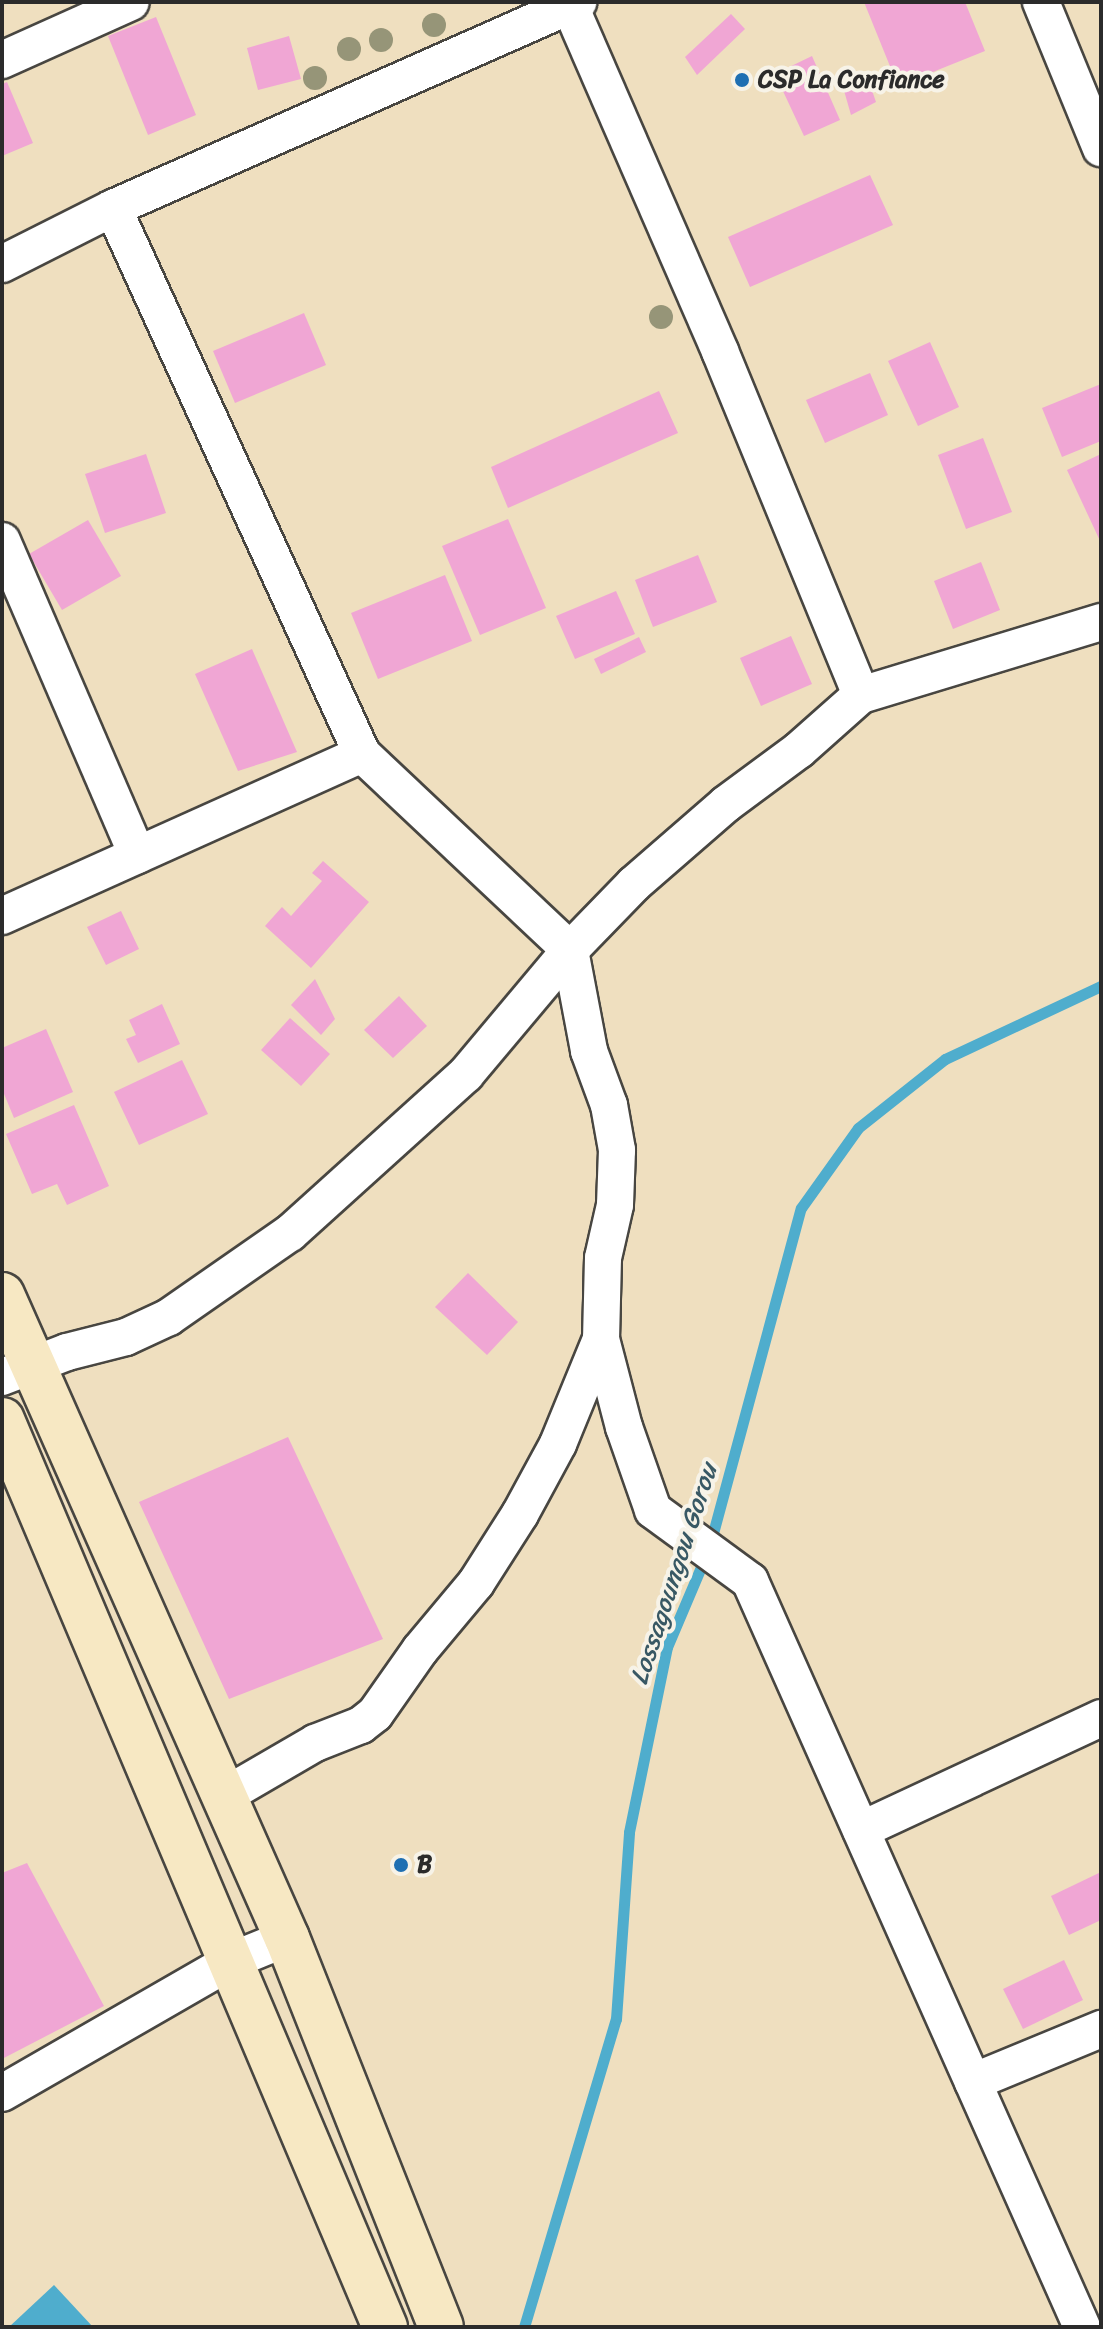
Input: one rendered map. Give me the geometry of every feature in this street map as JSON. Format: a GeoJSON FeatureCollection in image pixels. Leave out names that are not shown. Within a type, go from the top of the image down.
{"type":"FeatureCollection","features":[{"type":"Feature","properties":{"kind":"main road"},"geometry":{"type":"LineString","coordinates":[[2,1295],[18,1371],[224,1796],[287,1938],[441,2327]]}},
{"type":"Feature","properties":{"kind":"main road"},"geometry":{"type":"LineString","coordinates":[[2,1420],[233,1960],[385,2327]]}},
{"type":"Feature","properties":{"kind":"street"},"geometry":{"type":"LineString","coordinates":[[2,60],[131,2]]}},
{"type":"Feature","properties":{"kind":"street"},"geometry":{"type":"LineString","coordinates":[[1041,2],[1101,148]]}},
{"type":"Feature","properties":{"kind":"street"},"geometry":{"type":"LineString","coordinates":[[2,264],[113,208],[572,4],[720,351],[861,695]]}},
{"type":"Feature","properties":{"kind":"street"},"geometry":{"type":"LineString","coordinates":[[113,208],[362,754],[570,950],[589,1051],[609,1105],[617,1150],[615,1205],[603,1258],[601,1339],[624,1427],[653,1510],[750,1581],[1081,2321]]}},
{"type":"Feature","properties":{"kind":"street"},"geometry":{"type":"LineString","coordinates":[[2,541],[137,855]]}},
{"type":"Feature","properties":{"kind":"street"},"geometry":{"type":"LineString","coordinates":[[18,1371],[126,1337],[169,1317],[290,1233],[466,1074],[570,950],[634,884],[726,804],[799,750],[861,695],[1101,622]]}},
{"type":"Feature","properties":{"kind":"street"},"geometry":{"type":"LineString","coordinates":[[2,916],[362,754]]}},
{"type":"Feature","properties":{"kind":"street"},"geometry":{"type":"LineString","coordinates":[[224,1796],[315,1743],[361,1725],[375,1714],[420,1650],[476,1583],[520,1514],[558,1444],[601,1339]]}},
{"type":"Feature","properties":{"kind":"street"},"geometry":{"type":"LineString","coordinates":[[861,1830],[1101,1718]]}},
{"type":"Feature","properties":{"kind":"street"},"geometry":{"type":"LineString","coordinates":[[2,2093],[233,1960],[287,1938]]}},
{"type":"Feature","properties":{"kind":"street"},"geometry":{"type":"LineString","coordinates":[[973,2082],[1101,2029]]}},
{"type":"Feature","properties":{"kind":"water"},"geometry":{"type":"Polygon","coordinates":[[[54,2285],[93,2327],[9,2327],[54,2285]]]}},
{"type":"Feature","properties":{"kind":"building"},"geometry":{"type":"Polygon","coordinates":[[[864,2],[965,2],[985,51],[898,86],[864,2]]]}},
{"type":"Feature","properties":{"kind":"building"},"geometry":{"type":"Polygon","coordinates":[[[731,14],[745,29],[697,75],[685,57],[731,14]]]}},
{"type":"Feature","properties":{"kind":"building"},"geometry":{"type":"Polygon","coordinates":[[[156,17],[196,115],[148,135],[108,36],[156,17]]]}},
{"type":"Feature","properties":{"kind":"building"},"geometry":{"type":"Polygon","coordinates":[[[289,36],[301,79],[258,90],[247,48],[289,36]]]}},
{"type":"Feature","properties":{"kind":"building"},"geometry":{"type":"Polygon","coordinates":[[[812,56],[840,120],[804,136],[782,89],[787,85],[783,70],[812,56]]]}},
{"type":"Feature","properties":{"kind":"building"},"geometry":{"type":"Polygon","coordinates":[[[867,76],[876,102],[851,115],[843,87],[867,76]]]}},
{"type":"Feature","properties":{"kind":"building"},"geometry":{"type":"Polygon","coordinates":[[[7,82],[33,143],[2,156],[2,84],[7,82]]]}},
{"type":"Feature","properties":{"kind":"building"},"geometry":{"type":"Polygon","coordinates":[[[870,175],[893,225],[750,287],[728,237],[870,175]]]}},
{"type":"Feature","properties":{"kind":"building"},"geometry":{"type":"Polygon","coordinates":[[[304,313],[326,365],[235,403],[213,351],[304,313]]]}},
{"type":"Feature","properties":{"kind":"building"},"geometry":{"type":"Polygon","coordinates":[[[930,342],[959,407],[918,426],[888,361],[930,342]]]}},
{"type":"Feature","properties":{"kind":"building"},"geometry":{"type":"Polygon","coordinates":[[[870,373],[888,415],[825,443],[806,400],[870,373]]]}},
{"type":"Feature","properties":{"kind":"building"},"geometry":{"type":"Polygon","coordinates":[[[1101,384],[1101,441],[1062,457],[1042,408],[1101,384]]]}},
{"type":"Feature","properties":{"kind":"building"},"geometry":{"type":"Polygon","coordinates":[[[659,391],[678,433],[508,508],[491,467],[659,391]]]}},
{"type":"Feature","properties":{"kind":"building"},"geometry":{"type":"Polygon","coordinates":[[[983,438],[1012,512],[966,529],[938,455],[983,438]]]}},
{"type":"Feature","properties":{"kind":"building"},"geometry":{"type":"Polygon","coordinates":[[[146,454],[166,513],[105,533],[85,474],[146,454]]]}},
{"type":"Feature","properties":{"kind":"building"},"geometry":{"type":"Polygon","coordinates":[[[1101,454],[1101,543],[1067,470],[1101,454]]]}},
{"type":"Feature","properties":{"kind":"building"},"geometry":{"type":"Polygon","coordinates":[[[508,519],[546,608],[480,635],[442,546],[508,519]]]}},
{"type":"Feature","properties":{"kind":"building"},"geometry":{"type":"Polygon","coordinates":[[[88,520],[121,576],[62,610],[29,554],[88,520]]]}},
{"type":"Feature","properties":{"kind":"building"},"geometry":{"type":"Polygon","coordinates":[[[698,555],[717,602],[653,627],[635,580],[698,555]]]}},
{"type":"Feature","properties":{"kind":"building"},"geometry":{"type":"Polygon","coordinates":[[[981,562],[1000,610],[953,629],[934,581],[981,562]]]}},
{"type":"Feature","properties":{"kind":"building"},"geometry":{"type":"Polygon","coordinates":[[[445,575],[472,641],[378,679],[351,613],[445,575]]]}},
{"type":"Feature","properties":{"kind":"building"},"geometry":{"type":"Polygon","coordinates":[[[616,591],[635,634],[575,659],[556,616],[616,591]]]}},
{"type":"Feature","properties":{"kind":"building"},"geometry":{"type":"Polygon","coordinates":[[[791,636],[812,684],[761,706],[740,658],[791,636]]]}},
{"type":"Feature","properties":{"kind":"building"},"geometry":{"type":"Polygon","coordinates":[[[639,637],[646,652],[601,674],[594,659],[639,637]]]}},
{"type":"Feature","properties":{"kind":"building"},"geometry":{"type":"Polygon","coordinates":[[[252,649],[297,752],[238,771],[195,674],[252,649]]]}},
{"type":"Feature","properties":{"kind":"building"},"geometry":{"type":"Polygon","coordinates":[[[323,861],[369,902],[311,968],[265,926],[282,907],[291,916],[322,881],[312,873],[323,861]]]}},
{"type":"Feature","properties":{"kind":"building"},"geometry":{"type":"Polygon","coordinates":[[[121,911],[139,949],[106,965],[87,927],[121,911]]]}},
{"type":"Feature","properties":{"kind":"building"},"geometry":{"type":"Polygon","coordinates":[[[315,979],[335,1019],[321,1035],[291,1005],[315,979]]]}},
{"type":"Feature","properties":{"kind":"building"},"geometry":{"type":"Polygon","coordinates":[[[399,996],[427,1026],[393,1058],[364,1030],[399,996]]]}},
{"type":"Feature","properties":{"kind":"building"},"geometry":{"type":"Polygon","coordinates":[[[162,1004],[180,1044],[138,1063],[126,1039],[136,1035],[129,1020],[162,1004]]]}},
{"type":"Feature","properties":{"kind":"building"},"geometry":{"type":"Polygon","coordinates":[[[290,1018],[330,1054],[301,1086],[261,1050],[290,1018]]]}},
{"type":"Feature","properties":{"kind":"building"},"geometry":{"type":"Polygon","coordinates":[[[46,1029],[73,1092],[14,1118],[2,1089],[2,1048],[46,1029]]]}},
{"type":"Feature","properties":{"kind":"building"},"geometry":{"type":"Polygon","coordinates":[[[182,1060],[208,1114],[139,1145],[114,1092],[182,1060]]]}},
{"type":"Feature","properties":{"kind":"building"},"geometry":{"type":"Polygon","coordinates":[[[74,1105],[109,1186],[67,1205],[57,1184],[32,1194],[6,1134],[74,1105]]]}},
{"type":"Feature","properties":{"kind":"building"},"geometry":{"type":"Polygon","coordinates":[[[468,1273],[518,1322],[487,1355],[435,1307],[468,1273]]]}},
{"type":"Feature","properties":{"kind":"building"},"geometry":{"type":"Polygon","coordinates":[[[288,1437],[383,1639],[229,1699],[139,1502],[288,1437]]]}},
{"type":"Feature","properties":{"kind":"building"},"geometry":{"type":"Polygon","coordinates":[[[27,1863],[104,2006],[2,2059],[2,1873],[27,1863]]]}},
{"type":"Feature","properties":{"kind":"building"},"geometry":{"type":"Polygon","coordinates":[[[1101,1872],[1101,1920],[1069,1935],[1051,1896],[1101,1872]]]}},
{"type":"Feature","properties":{"kind":"building"},"geometry":{"type":"Polygon","coordinates":[[[1064,1960],[1083,2000],[1023,2029],[1003,1989],[1064,1960]]]}},
{"type":"Feature","properties":{"kind":"waterway","name":"Lossagoungou Gorou"},"geometry":{"type":"LineString","coordinates":[[524,2327],[616,2019],[629,1832],[667,1647],[709,1548],[801,1208],[858,1128],[945,1059],[1101,986]]}},
{"type":"Feature","properties":{"kind":"place","name":"CSP La Confiance"},"geometry":{"type":"Point","coordinates":[742,80]}},
{"type":"Feature","properties":{"kind":"place","name":"B"},"geometry":{"type":"Point","coordinates":[401,1865]}}]}
